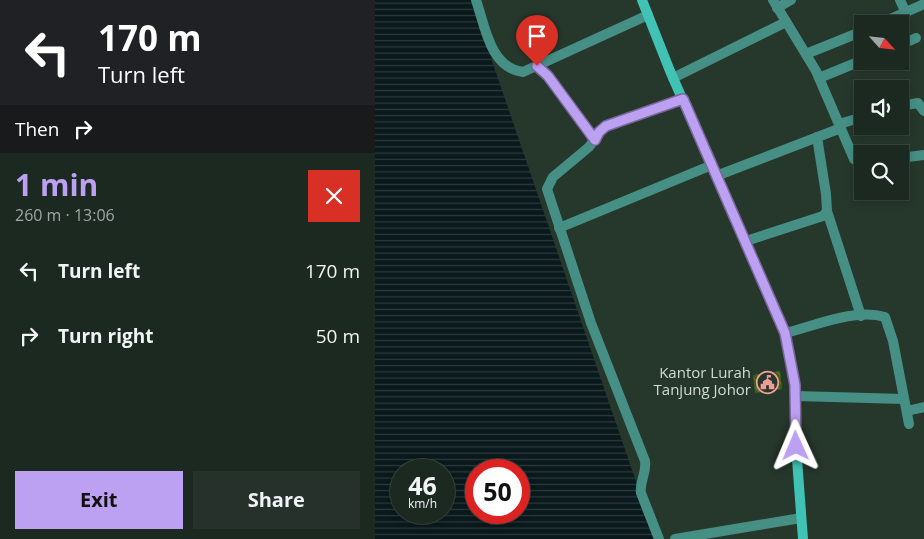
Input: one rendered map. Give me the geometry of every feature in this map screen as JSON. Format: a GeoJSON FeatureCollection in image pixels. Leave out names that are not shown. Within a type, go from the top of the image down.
{"type":"FeatureCollection","features":[{"type":"Feature","properties":{"kind":"main road"},"geometry":{"type":"LineString","coordinates":[[642,0],[673,78],[785,333],[796,396],[796,446],[803,539]]}},
{"type":"Feature","properties":{"kind":"street"},"geometry":{"type":"LineString","coordinates":[[476,0],[494,54],[518,71],[537,66],[648,15]]}},
{"type":"Feature","properties":{"kind":"street"},"geometry":{"type":"LineString","coordinates":[[791,0],[775,4],[819,78],[854,159]]}},
{"type":"Feature","properties":{"kind":"street"},"geometry":{"type":"LineString","coordinates":[[901,0],[906,12]]}},
{"type":"Feature","properties":{"kind":"street"},"geometry":{"type":"LineString","coordinates":[[899,15],[924,4]]}},
{"type":"Feature","properties":{"kind":"street"},"geometry":{"type":"LineString","coordinates":[[673,78],[786,22]]}},
{"type":"Feature","properties":{"kind":"street"},"geometry":{"type":"LineString","coordinates":[[806,54],[854,34]]}},
{"type":"Feature","properties":{"kind":"street"},"geometry":{"type":"LineString","coordinates":[[909,41],[916,38]]}},
{"type":"Feature","properties":{"kind":"street"},"geometry":{"type":"LineString","coordinates":[[819,78],[854,64]]}},
{"type":"Feature","properties":{"kind":"street"},"geometry":{"type":"LineString","coordinates":[[537,66],[548,76],[595,140]]}},
{"type":"Feature","properties":{"kind":"street"},"geometry":{"type":"LineString","coordinates":[[659,539],[641,493],[640,486],[646,466],[645,461],[591,323],[547,194],[548,182],[595,140],[599,132],[606,126],[683,99]]}},
{"type":"Feature","properties":{"kind":"street"},"geometry":{"type":"LineString","coordinates":[[909,104],[918,103],[924,111]]}},
{"type":"Feature","properties":{"kind":"street"},"geometry":{"type":"LineString","coordinates":[[716,176],[854,121]]}},
{"type":"Feature","properties":{"kind":"street"},"geometry":{"type":"LineString","coordinates":[[817,137],[827,211],[861,316]]}},
{"type":"Feature","properties":{"kind":"street"},"geometry":{"type":"LineString","coordinates":[[909,157],[924,155]]}},
{"type":"Feature","properties":{"kind":"street"},"geometry":{"type":"LineString","coordinates":[[559,228],[712,165]]}},
{"type":"Feature","properties":{"kind":"street"},"geometry":{"type":"LineString","coordinates":[[746,241],[823,216],[827,211]]}},
{"type":"Feature","properties":{"kind":"street"},"geometry":{"type":"LineString","coordinates":[[785,333],[842,318],[882,316],[886,319],[893,341],[909,424]]}},
{"type":"Feature","properties":{"kind":"street"},"geometry":{"type":"LineString","coordinates":[[796,396],[904,399]]}},
{"type":"Feature","properties":{"kind":"street"},"geometry":{"type":"LineString","coordinates":[[907,410],[924,407]]}},
{"type":"Feature","properties":{"kind":"street"},"geometry":{"type":"LineString","coordinates":[[675,539],[801,518]]}},
{"type":"Feature","properties":{"kind":"shaded area"},"geometry":{"type":"Polygon","coordinates":[[[375,0],[476,0],[492,61],[654,534],[658,539],[375,539],[375,0]]]}},
{"type":"Feature","properties":{"kind":"building","name":"Kantor Lurah Tanjung Johor"},"geometry":{"type":"Polygon","coordinates":[[[780,371],[782,389],[755,393],[753,375],[780,371]]]}},
{"type":"Feature","properties":{"kind":"place","name":"Kantor Lurah Tanjung Johor"},"geometry":{"type":"Point","coordinates":[767,382]}},
{"type":"Feature","properties":{"kind":"route"},"geometry":{"type":"LineString","coordinates":[[537,66],[548,76],[595,140],[597,134],[606,126],[683,99],[785,333],[795,385],[796,446]]}}]}
